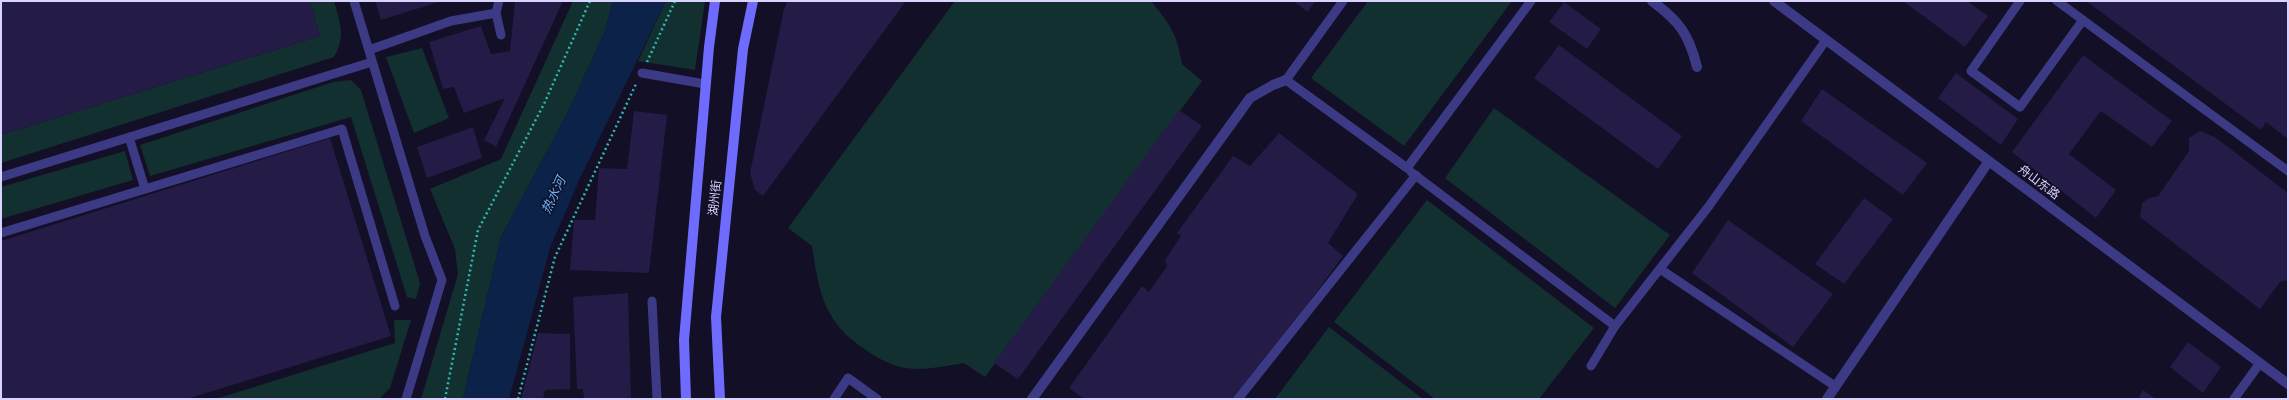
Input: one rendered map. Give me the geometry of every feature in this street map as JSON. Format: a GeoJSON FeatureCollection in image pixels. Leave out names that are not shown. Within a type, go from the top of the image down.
{"type":"FeatureCollection","features":[{"type":"Feature","properties":{"kind":"main road","name":"湖州街"},"geometry":{"type":"LineString","coordinates":[[686,399],[684,340],[705,84],[715,1]]}},
{"type":"Feature","properties":{"kind":"main road","name":"湖州街"},"geometry":{"type":"LineString","coordinates":[[720,399],[716,317],[743,49],[753,1]]}},
{"type":"Feature","properties":{"kind":"street"},"geometry":{"type":"LineString","coordinates":[[1652,1],[1673,16],[1692,45],[1697,67]]}},
{"type":"Feature","properties":{"kind":"street","name":"舟山东路"},"geometry":{"type":"LineString","coordinates":[[1774,1],[2288,384]]}},
{"type":"Feature","properties":{"kind":"street"},"geometry":{"type":"LineString","coordinates":[[1032,399],[1250,98],[1273,84],[1286,80]]}},
{"type":"Feature","properties":{"kind":"street"},"geometry":{"type":"LineString","coordinates":[[1827,399],[1989,161]]}},
{"type":"Feature","properties":{"kind":"lane"},"geometry":{"type":"LineString","coordinates":[[354,1],[426,236],[442,280],[406,399]]}},
{"type":"Feature","properties":{"kind":"lane"},"geometry":{"type":"LineString","coordinates":[[499,1],[496,13],[501,35]]}},
{"type":"Feature","properties":{"kind":"lane"},"geometry":{"type":"LineString","coordinates":[[1344,1],[1286,80],[1416,174],[1615,326]]}},
{"type":"Feature","properties":{"kind":"lane"},"geometry":{"type":"LineString","coordinates":[[1407,168],[1531,1]]}},
{"type":"Feature","properties":{"kind":"lane"},"geometry":{"type":"LineString","coordinates":[[2020,1],[1971,71],[2020,108],[2083,20]]}},
{"type":"Feature","properties":{"kind":"lane"},"geometry":{"type":"LineString","coordinates":[[2057,1],[2288,171]]}},
{"type":"Feature","properties":{"kind":"lane"},"geometry":{"type":"LineString","coordinates":[[369,50],[451,21],[496,13]]}},
{"type":"Feature","properties":{"kind":"lane"},"geometry":{"type":"LineString","coordinates":[[1591,366],[1615,326],[1709,206],[1826,40]]}},
{"type":"Feature","properties":{"kind":"lane"},"geometry":{"type":"LineString","coordinates":[[1,177],[372,62]]}},
{"type":"Feature","properties":{"kind":"lane"},"geometry":{"type":"LineString","coordinates":[[642,73],[705,84]]}},
{"type":"Feature","properties":{"kind":"lane"},"geometry":{"type":"LineString","coordinates":[[1,233],[342,129],[395,306]]}},
{"type":"Feature","properties":{"kind":"lane"},"geometry":{"type":"LineString","coordinates":[[129,137],[145,189]]}},
{"type":"Feature","properties":{"kind":"lane"},"geometry":{"type":"LineString","coordinates":[[1238,399],[1416,174]]}},
{"type":"Feature","properties":{"kind":"lane"},"geometry":{"type":"LineString","coordinates":[[1660,269],[1835,386]]}},
{"type":"Feature","properties":{"kind":"lane"},"geometry":{"type":"LineString","coordinates":[[652,300],[657,399]]}},
{"type":"Feature","properties":{"kind":"lane"},"geometry":{"type":"LineString","coordinates":[[2234,399],[2260,363]]}},
{"type":"Feature","properties":{"kind":"lane"},"geometry":{"type":"LineString","coordinates":[[834,399],[848,378],[877,399]]}},
{"type":"Feature","properties":{"kind":"path"},"geometry":{"type":"LineString","coordinates":[[445,399],[478,230],[544,104],[590,1]]}},
{"type":"Feature","properties":{"kind":"path"},"geometry":{"type":"LineString","coordinates":[[518,399],[555,257],[675,1]]}},
{"type":"Feature","properties":{"kind":"green space"},"geometry":{"type":"Polygon","coordinates":[[[310,1],[334,1],[340,23],[341,35],[338,49],[334,57],[1,163],[1,135],[320,36],[310,1]]]}},
{"type":"Feature","properties":{"kind":"green space"},"geometry":{"type":"Polygon","coordinates":[[[573,1],[613,1],[605,31],[567,114],[501,237],[463,399],[421,399],[458,274],[455,249],[430,189],[501,159],[573,1]]]}},
{"type":"Feature","properties":{"kind":"green space"},"geometry":{"type":"Polygon","coordinates":[[[666,1],[705,1],[695,70],[638,61],[666,1]]]}},
{"type":"Feature","properties":{"kind":"green space"},"geometry":{"type":"Polygon","coordinates":[[[955,1],[1151,1],[1172,30],[1178,44],[1182,64],[1202,81],[985,377],[964,363],[925,369],[901,367],[881,359],[863,348],[839,327],[825,304],[817,277],[812,246],[788,228],[955,1]]]}},
{"type":"Feature","properties":{"kind":"green space"},"geometry":{"type":"Polygon","coordinates":[[[1368,1],[1512,1],[1404,146],[1311,78],[1368,1]]]}},
{"type":"Feature","properties":{"kind":"green space"},"geometry":{"type":"Polygon","coordinates":[[[422,48],[449,118],[414,133],[386,57],[422,48]]]}},
{"type":"Feature","properties":{"kind":"green space"},"geometry":{"type":"Polygon","coordinates":[[[351,80],[361,90],[420,283],[416,299],[407,297],[351,117],[150,176],[140,145],[333,82],[351,80]]]}},
{"type":"Feature","properties":{"kind":"green space"},"geometry":{"type":"Polygon","coordinates":[[[1494,108],[1670,235],[1615,308],[1445,178],[1494,108]]]}},
{"type":"Feature","properties":{"kind":"green space"},"geometry":{"type":"Polygon","coordinates":[[[125,151],[133,180],[1,219],[1,187],[125,151]]]}},
{"type":"Feature","properties":{"kind":"green space"},"geometry":{"type":"Polygon","coordinates":[[[1427,200],[1594,328],[1539,399],[1435,399],[1334,322],[1427,200]]]}},
{"type":"Feature","properties":{"kind":"green space"},"geometry":{"type":"Polygon","coordinates":[[[394,320],[411,320],[390,388],[379,399],[216,399],[395,343],[394,320]]]}},
{"type":"Feature","properties":{"kind":"green space"},"geometry":{"type":"Polygon","coordinates":[[[1329,327],[1423,399],[1275,399],[1329,327]]]}},
{"type":"Feature","properties":{"kind":"water","name":"热水河"},"geometry":{"type":"Polygon","coordinates":[[[613,1],[666,1],[580,178],[550,248],[509,399],[463,399],[501,237],[567,114],[605,31],[613,1]]]}},
{"type":"Feature","properties":{"kind":"building"},"geometry":{"type":"Polygon","coordinates":[[[1,1],[310,1],[320,36],[1,135],[1,1]]]}},
{"type":"Feature","properties":{"kind":"building"},"geometry":{"type":"Polygon","coordinates":[[[375,1],[442,1],[381,20],[375,1]]]}},
{"type":"Feature","properties":{"kind":"building"},"geometry":{"type":"Polygon","coordinates":[[[515,1],[563,1],[496,147],[484,140],[505,98],[464,113],[454,87],[443,89],[429,42],[481,26],[491,54],[510,51],[515,1]]]}},
{"type":"Feature","properties":{"kind":"building"},"geometry":{"type":"Polygon","coordinates":[[[906,1],[763,196],[755,190],[750,173],[784,9],[787,2],[906,1]]]}},
{"type":"Feature","properties":{"kind":"building"},"geometry":{"type":"Polygon","coordinates":[[[1293,1],[1315,1],[1308,12],[1293,1]]]}},
{"type":"Feature","properties":{"kind":"building"},"geometry":{"type":"Polygon","coordinates":[[[1903,1],[1967,1],[1988,16],[1965,47],[1903,1]]]}},
{"type":"Feature","properties":{"kind":"building"},"geometry":{"type":"Polygon","coordinates":[[[2086,1],[2288,1],[2288,139],[2266,122],[2261,130],[2086,1]]]}},
{"type":"Feature","properties":{"kind":"building"},"geometry":{"type":"Polygon","coordinates":[[[1564,2],[1601,29],[1587,49],[1549,22],[1564,2]]]}},
{"type":"Feature","properties":{"kind":"building"},"geometry":{"type":"Polygon","coordinates":[[[1559,45],[1682,136],[1658,169],[1534,78],[1559,45]]]}},
{"type":"Feature","properties":{"kind":"building"},"geometry":{"type":"Polygon","coordinates":[[[2083,55],[2172,121],[2152,147],[2101,111],[2069,154],[2116,190],[2096,218],[2012,152],[2083,55]]]}},
{"type":"Feature","properties":{"kind":"building"},"geometry":{"type":"Polygon","coordinates":[[[1956,73],[2018,119],[2001,145],[1938,98],[1956,73]]]}},
{"type":"Feature","properties":{"kind":"building"},"geometry":{"type":"Polygon","coordinates":[[[1822,89],[1927,163],[1903,195],[1801,121],[1822,89]]]}},
{"type":"Feature","properties":{"kind":"building"},"geometry":{"type":"Polygon","coordinates":[[[1179,110],[1202,126],[1018,379],[994,363],[1179,110]]]}},
{"type":"Feature","properties":{"kind":"building"},"geometry":{"type":"Polygon","coordinates":[[[634,111],[667,115],[649,273],[570,270],[574,220],[595,220],[599,168],[627,169],[634,111]]]}},
{"type":"Feature","properties":{"kind":"building"},"geometry":{"type":"Polygon","coordinates":[[[473,127],[482,158],[427,178],[417,147],[473,127]]]}},
{"type":"Feature","properties":{"kind":"building"},"geometry":{"type":"Polygon","coordinates":[[[2200,131],[2215,137],[2288,193],[2288,280],[2280,282],[2260,309],[2140,217],[2142,203],[2149,198],[2158,196],[2189,151],[2189,138],[2200,131]]]}},
{"type":"Feature","properties":{"kind":"building"},"geometry":{"type":"Polygon","coordinates":[[[1279,133],[1358,194],[1328,243],[1343,256],[1237,399],[1084,399],[1069,388],[1142,286],[1149,292],[1167,266],[1165,260],[1181,236],[1177,233],[1233,156],[1250,166],[1279,133]]]}},
{"type":"Feature","properties":{"kind":"building"},"geometry":{"type":"Polygon","coordinates":[[[330,138],[391,336],[187,399],[1,399],[1,241],[330,138]]]}},
{"type":"Feature","properties":{"kind":"building"},"geometry":{"type":"Polygon","coordinates":[[[1864,198],[1893,219],[1844,284],[1815,264],[1864,198]]]}},
{"type":"Feature","properties":{"kind":"building"},"geometry":{"type":"Polygon","coordinates":[[[1728,220],[1833,294],[1793,347],[1692,273],[1728,220]]]}},
{"type":"Feature","properties":{"kind":"building"},"geometry":{"type":"Polygon","coordinates":[[[628,293],[631,399],[584,399],[583,389],[577,389],[573,297],[628,293]]]}},
{"type":"Feature","properties":{"kind":"building"},"geometry":{"type":"Polygon","coordinates":[[[538,333],[570,334],[570,389],[545,390],[543,399],[521,399],[538,333]]]}},
{"type":"Feature","properties":{"kind":"building"},"geometry":{"type":"Polygon","coordinates":[[[2188,342],[2221,367],[2203,393],[2170,367],[2188,342]]]}},
{"type":"Feature","properties":{"kind":"building"},"geometry":{"type":"Polygon","coordinates":[[[2143,390],[2156,399],[2138,399],[2143,390]]]}}]}
